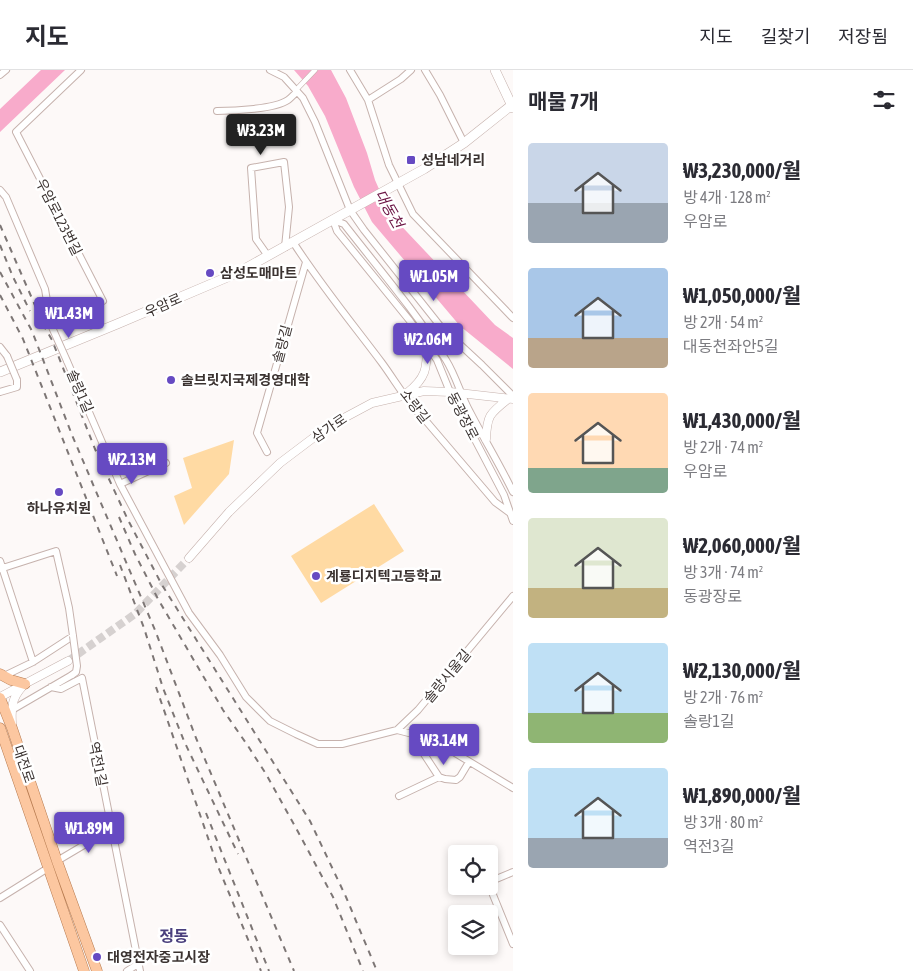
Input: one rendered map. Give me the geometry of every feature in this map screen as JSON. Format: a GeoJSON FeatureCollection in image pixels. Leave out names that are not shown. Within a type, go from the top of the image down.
{"type":"FeatureCollection","features":[{"type":"Feature","properties":{"kind":"main road"},"geometry":{"type":"LineString","coordinates":[[495,70],[512,106]]}},
{"type":"Feature","properties":{"kind":"main road","name":"우암로"},"geometry":{"type":"LineString","coordinates":[[0,372],[164,305],[268,256],[424,170],[464,143],[512,106]]}},
{"type":"Feature","properties":{"kind":"main road"},"geometry":{"type":"LineString","coordinates":[[2,675],[25,684]]}},
{"type":"Feature","properties":{"kind":"main road","name":"대전로"},"geometry":{"type":"LineString","coordinates":[[0,698],[97,971]]}},
{"type":"Feature","properties":{"kind":"main road","name":"대전로"},"geometry":{"type":"LineString","coordinates":[[0,728],[84,971]]}},
{"type":"Feature","properties":{"kind":"street"},"geometry":{"type":"LineString","coordinates":[[0,75],[6,70]]}},
{"type":"Feature","properties":{"kind":"street","name":"우암로123번길"},"geometry":{"type":"LineString","coordinates":[[81,70],[16,132],[103,301]]}},
{"type":"Feature","properties":{"kind":"street"},"geometry":{"type":"LineString","coordinates":[[270,70],[284,77],[303,98],[315,122],[350,210],[364,230],[441,328],[482,365],[511,398],[494,409],[487,420],[486,439]]}},
{"type":"Feature","properties":{"kind":"street"},"geometry":{"type":"LineString","coordinates":[[217,111],[280,104],[288,100],[315,70]]}},
{"type":"Feature","properties":{"kind":"street"},"geometry":{"type":"LineString","coordinates":[[350,70],[368,100],[397,184],[413,214],[512,316]]}},
{"type":"Feature","properties":{"kind":"street"},"geometry":{"type":"LineString","coordinates":[[368,100],[401,79],[411,70]]}},
{"type":"Feature","properties":{"kind":"street"},"geometry":{"type":"LineString","coordinates":[[425,70],[464,143]]}},
{"type":"Feature","properties":{"kind":"street"},"geometry":{"type":"LineString","coordinates":[[268,256],[256,239],[251,168],[284,162],[289,244]]}},
{"type":"Feature","properties":{"kind":"street","name":"솔랑1길"},"geometry":{"type":"LineString","coordinates":[[0,190],[6,197],[45,289],[51,325],[120,484],[189,613]]}},
{"type":"Feature","properties":{"kind":"street","name":"동광장로"},"geometry":{"type":"LineString","coordinates":[[334,220],[337,231],[410,321],[437,360],[450,392],[504,495],[513,521]]}},
{"type":"Feature","properties":{"kind":"street","name":"동광장로"},"geometry":{"type":"LineString","coordinates":[[334,220],[344,224],[407,302],[448,363],[470,412],[513,492]]}},
{"type":"Feature","properties":{"kind":"street","name":"소랑길"},"geometry":{"type":"LineString","coordinates":[[289,244],[306,262],[405,395],[414,410],[426,421],[495,502],[510,513]]}},
{"type":"Feature","properties":{"kind":"street","name":"솔랑길"},"geometry":{"type":"LineString","coordinates":[[267,452],[256,433],[306,262]]}},
{"type":"Feature","properties":{"kind":"street"},"geometry":{"type":"LineString","coordinates":[[405,395],[414,387],[427,368],[427,346]]}},
{"type":"Feature","properties":{"kind":"street"},"geometry":{"type":"LineString","coordinates":[[0,347],[7,356],[17,380],[17,387],[0,392]]}},
{"type":"Feature","properties":{"kind":"street","name":"삼가로"},"geometry":{"type":"LineString","coordinates":[[188,558],[229,512],[280,463],[329,426],[372,403],[424,391],[511,398]]}},
{"type":"Feature","properties":{"kind":"street"},"geometry":{"type":"LineString","coordinates":[[120,484],[166,463]]}},
{"type":"Feature","properties":{"kind":"street"},"geometry":{"type":"LineString","coordinates":[[1,569],[56,551],[70,608],[77,666],[76,672],[72,675],[12,710]]}},
{"type":"Feature","properties":{"kind":"street"},"geometry":{"type":"LineString","coordinates":[[0,561],[1,569],[33,662]]}},
{"type":"Feature","properties":{"kind":"street","name":"솔랑시울길"},"geometry":{"type":"LineString","coordinates":[[189,613],[220,656],[246,697],[270,720],[318,744],[342,744],[397,730],[418,710],[513,596]]}},
{"type":"Feature","properties":{"kind":"street"},"geometry":{"type":"LineString","coordinates":[[2,675],[33,662],[73,636]]}},
{"type":"Feature","properties":{"kind":"street"},"geometry":{"type":"LineString","coordinates":[[0,698],[68,661]]}},
{"type":"Feature","properties":{"kind":"street","name":"역전1길"},"geometry":{"type":"LineString","coordinates":[[51,687],[61,689],[82,678],[140,971]]}},
{"type":"Feature","properties":{"kind":"street"},"geometry":{"type":"LineString","coordinates":[[12,728],[14,696],[25,684]]}},
{"type":"Feature","properties":{"kind":"street"},"geometry":{"type":"LineString","coordinates":[[397,730],[432,739],[513,788]]}},
{"type":"Feature","properties":{"kind":"street"},"geometry":{"type":"LineString","coordinates":[[422,751],[439,777],[445,779],[456,780],[469,762]]}},
{"type":"Feature","properties":{"kind":"street"},"geometry":{"type":"LineString","coordinates":[[399,796],[439,777]]}},
{"type":"Feature","properties":{"kind":"street"},"geometry":{"type":"LineString","coordinates":[[57,861],[111,828]]}},
{"type":"Feature","properties":{"kind":"street"},"geometry":{"type":"LineString","coordinates":[[0,898],[48,868]]}},
{"type":"Feature","properties":{"kind":"street"},"geometry":{"type":"LineString","coordinates":[[498,880],[513,872]]}},
{"type":"Feature","properties":{"kind":"street"},"geometry":{"type":"LineString","coordinates":[[493,895],[513,944]]}},
{"type":"Feature","properties":{"kind":"street"},"geometry":{"type":"LineString","coordinates":[[0,925],[30,971]]}},
{"type":"Feature","properties":{"kind":"street"},"geometry":{"type":"LineString","coordinates":[[127,971],[138,964]]}},
{"type":"Feature","properties":{"kind":"shaded area"},"geometry":{"type":"Polygon","coordinates":[[[41,70],[65,70],[0,132],[0,109],[41,70]]]}},
{"type":"Feature","properties":{"kind":"shaded area"},"geometry":{"type":"Polygon","coordinates":[[[294,70],[331,70],[346,98],[375,180],[390,214],[495,325],[513,338],[513,369],[460,326],[372,222],[354,187],[325,116],[308,86],[294,70]]]}},
{"type":"Feature","properties":{"kind":"shaded area"},"geometry":{"type":"Polygon","coordinates":[[[234,440],[229,474],[184,525],[174,496],[192,488],[183,458],[234,440]]]}},
{"type":"Feature","properties":{"kind":"shaded area"},"geometry":{"type":"Polygon","coordinates":[[[374,504],[404,551],[321,603],[291,556],[374,504]]]}},
{"type":"Feature","properties":{"kind":"tunnel"},"geometry":{"type":"LineString","coordinates":[[68,661],[135,614],[189,558]]}},
{"type":"Feature","properties":{"kind":"railway"},"geometry":{"type":"LineString","coordinates":[[0,225],[44,326],[52,340],[95,449],[128,520],[162,585],[310,821],[346,897],[377,971]]}},
{"type":"Feature","properties":{"kind":"railway"},"geometry":{"type":"LineString","coordinates":[[0,245],[30,311]]}},
{"type":"Feature","properties":{"kind":"railway"},"geometry":{"type":"LineString","coordinates":[[0,272],[32,331],[72,435],[155,630],[196,738],[294,971]]}},
{"type":"Feature","properties":{"kind":"railway"},"geometry":{"type":"LineString","coordinates":[[0,295],[23,339],[117,576]]}},
{"type":"Feature","properties":{"kind":"railway"},"geometry":{"type":"LineString","coordinates":[[119,517],[158,599],[223,710],[266,774],[296,828],[333,897],[363,971]]}},
{"type":"Feature","properties":{"kind":"railway"},"geometry":{"type":"LineString","coordinates":[[120,565],[144,628],[163,688],[184,741],[238,854]]}},
{"type":"Feature","properties":{"kind":"railway"},"geometry":{"type":"LineString","coordinates":[[156,687],[217,864],[261,971]]}},
{"type":"Feature","properties":{"kind":"railway"},"geometry":{"type":"LineString","coordinates":[[206,813],[269,971]]}},
{"type":"Feature","properties":{"kind":"place","name":"성남네거리"},"geometry":{"type":"Point","coordinates":[411,160]}},
{"type":"Feature","properties":{"kind":"place","name":"삼성도매마트"},"geometry":{"type":"Point","coordinates":[210,273]}},
{"type":"Feature","properties":{"kind":"place","name":"솔브릿지국제경영대학"},"geometry":{"type":"Point","coordinates":[171,380]}},
{"type":"Feature","properties":{"kind":"place","name":"하나유치원"},"geometry":{"type":"Point","coordinates":[59,492]}},
{"type":"Feature","properties":{"kind":"place","name":"계룡디지텍고등학교"},"geometry":{"type":"Point","coordinates":[316,576]}},
{"type":"Feature","properties":{"kind":"place","name":"대영전자중고시장"},"geometry":{"type":"Point","coordinates":[97,957]}},
{"type":"Feature","properties":{"kind":"district","name":"정동"},"geometry":{"type":"Point","coordinates":[174,936]}},
{"type":"Feature","properties":{"kind":"water label","name":"대동천"},"geometry":{"type":"Point","coordinates":[389,209]}}]}
